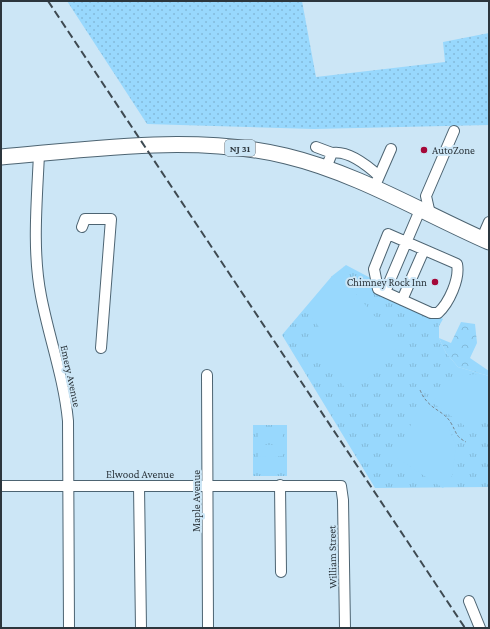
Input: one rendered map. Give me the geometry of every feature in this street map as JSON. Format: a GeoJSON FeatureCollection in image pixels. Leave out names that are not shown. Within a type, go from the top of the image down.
{"type":"FeatureCollection","features":[{"type":"Feature","properties":{"kind":"highway","name":"NJ 31"},"geometry":{"type":"LineString","coordinates":[[1,157],[150,146],[211,145],[269,152],[376,182],[464,230],[486,240]]}},
{"type":"Feature","properties":{"kind":"street"},"geometry":{"type":"LineString","coordinates":[[385,292],[454,131]]}},
{"type":"Feature","properties":{"kind":"street"},"geometry":{"type":"LineString","coordinates":[[316,147],[332,153],[339,152],[369,167],[376,182]]}},
{"type":"Feature","properties":{"kind":"street"},"geometry":{"type":"LineString","coordinates":[[376,182],[391,149]]}},
{"type":"Feature","properties":{"kind":"street"},"geometry":{"type":"LineString","coordinates":[[326,168],[332,153]]}},
{"type":"Feature","properties":{"kind":"street","name":"Emery Avenue"},"geometry":{"type":"LineString","coordinates":[[38,154],[38,275],[41,296],[65,395],[68,421],[69,628]]}},
{"type":"Feature","properties":{"kind":"street"},"geometry":{"type":"LineString","coordinates":[[82,228],[84,219],[111,219],[102,348]]}},
{"type":"Feature","properties":{"kind":"street"},"geometry":{"type":"LineString","coordinates":[[486,240],[489,222]]}},
{"type":"Feature","properties":{"kind":"street"},"geometry":{"type":"LineString","coordinates":[[388,234],[424,250],[457,264],[459,272],[445,307],[438,313],[431,313],[378,289],[374,269],[388,234]]}},
{"type":"Feature","properties":{"kind":"street"},"geometry":{"type":"LineString","coordinates":[[402,300],[424,250]]}},
{"type":"Feature","properties":{"kind":"street","name":"Maple Avenue"},"geometry":{"type":"LineString","coordinates":[[207,375],[208,628]]}},
{"type":"Feature","properties":{"kind":"street"},"geometry":{"type":"LineString","coordinates":[[280,485],[281,572]]}},
{"type":"Feature","properties":{"kind":"street","name":"Elwood Avenue"},"geometry":{"type":"LineString","coordinates":[[1,486],[341,486]]}},
{"type":"Feature","properties":{"kind":"street"},"geometry":{"type":"LineString","coordinates":[[139,486],[141,628]]}},
{"type":"Feature","properties":{"kind":"street","name":"William Street"},"geometry":{"type":"LineString","coordinates":[[341,486],[343,500],[345,628]]}},
{"type":"Feature","properties":{"kind":"street"},"geometry":{"type":"LineString","coordinates":[[470,601],[480,628]]}},
{"type":"Feature","properties":{"kind":"path"},"geometry":{"type":"LineString","coordinates":[[420,390],[425,401],[451,422],[456,436],[466,442]]}},
{"type":"Feature","properties":{"kind":"green space"},"geometry":{"type":"Polygon","coordinates":[[[67,1],[302,1],[316,77],[445,62],[443,42],[489,33],[489,125],[314,129],[147,124],[67,1]]]}},
{"type":"Feature","properties":{"kind":"green space"},"geometry":{"type":"Polygon","coordinates":[[[346,265],[443,319],[439,326],[439,338],[446,353],[458,367],[489,376],[489,487],[375,488],[282,335],[332,276],[346,265]]]}},
{"type":"Feature","properties":{"kind":"green space"},"geometry":{"type":"Polygon","coordinates":[[[341,276],[399,345],[395,350],[398,353],[350,393],[308,347],[322,331],[306,310],[341,276]]]}},
{"type":"Feature","properties":{"kind":"green space"},"geometry":{"type":"Polygon","coordinates":[[[461,322],[475,324],[477,343],[470,358],[489,371],[489,376],[458,367],[446,353],[439,338],[451,343],[461,322]]]}},
{"type":"Feature","properties":{"kind":"green space"},"geometry":{"type":"Polygon","coordinates":[[[479,374],[489,381],[489,407],[476,434],[433,403],[442,388],[450,380],[456,377],[479,374]]]}},
{"type":"Feature","properties":{"kind":"green space"},"geometry":{"type":"Polygon","coordinates":[[[421,404],[446,421],[456,446],[452,476],[443,488],[395,457],[421,404]]]}},
{"type":"Feature","properties":{"kind":"green space"},"geometry":{"type":"Polygon","coordinates":[[[253,425],[287,425],[287,476],[253,476],[253,425]]]}},
{"type":"Feature","properties":{"kind":"green space"},"geometry":{"type":"Polygon","coordinates":[[[258,430],[282,430],[283,441],[258,441],[258,430]]]}},
{"type":"Feature","properties":{"kind":"green space"},"geometry":{"type":"Polygon","coordinates":[[[258,445],[283,445],[283,456],[258,457],[258,445]]]}},
{"type":"Feature","properties":{"kind":"green space"},"geometry":{"type":"Polygon","coordinates":[[[258,460],[283,460],[283,472],[258,472],[258,460]]]}},
{"type":"Feature","properties":{"kind":"railway"},"geometry":{"type":"LineString","coordinates":[[48,1],[465,628]]}},
{"type":"Feature","properties":{"kind":"place","name":"AutoZone"},"geometry":{"type":"Point","coordinates":[424,150]}},
{"type":"Feature","properties":{"kind":"place","name":"Chimney Rock Inn"},"geometry":{"type":"Point","coordinates":[435,282]}}]}
